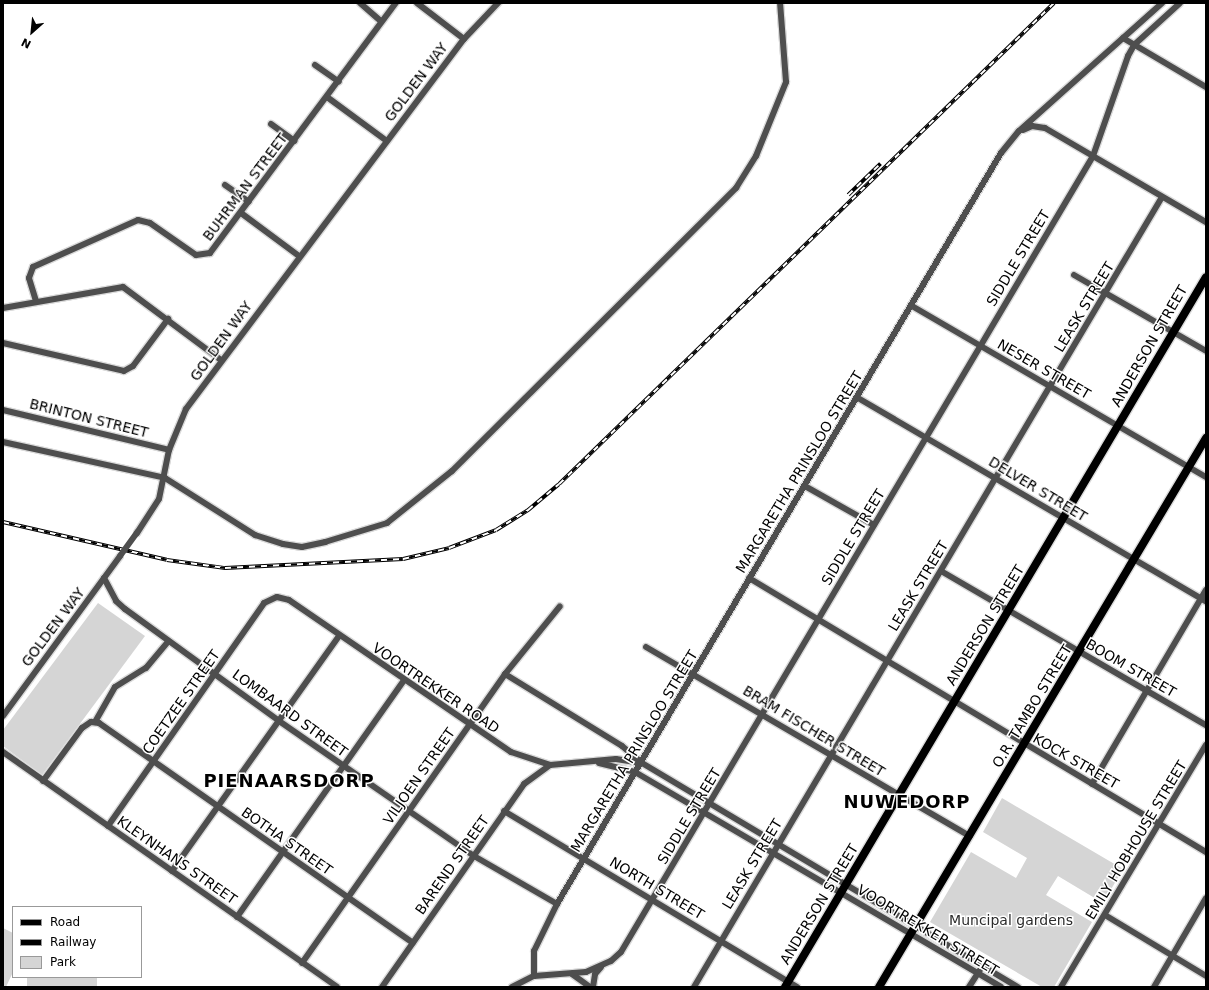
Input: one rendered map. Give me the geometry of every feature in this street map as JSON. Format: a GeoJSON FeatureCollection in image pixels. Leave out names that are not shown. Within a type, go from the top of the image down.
{"type":"FeatureCollection","features":[{"type":"Feature","properties":{"kind":"main road","name":"ANDERSON STREET"},"geometry":{"type":"LineString","coordinates":[[787,984],[1174,332],[1206,272]]}},
{"type":"Feature","properties":{"kind":"main road","name":"O.R. TAMBO STREET"},"geometry":{"type":"LineString","coordinates":[[879,987],[1206,438]]}},
{"type":"Feature","properties":{"kind":"street"},"geometry":{"type":"LineString","coordinates":[[360,3],[381,21]]}},
{"type":"Feature","properties":{"kind":"street","name":"BUHRMAN STREET"},"geometry":{"type":"LineString","coordinates":[[36,301],[29,278],[33,268],[131,222],[146,220],[196,256],[203,257],[210,253],[242,213],[339,82],[381,21],[396,3]]}},
{"type":"Feature","properties":{"kind":"street"},"geometry":{"type":"LineString","coordinates":[[417,3],[464,40]]}},
{"type":"Feature","properties":{"kind":"street","name":"GOLDEN WAY"},"geometry":{"type":"LineString","coordinates":[[3,716],[120,556],[159,499],[169,450],[186,409],[299,256],[464,40],[498,3]]}},
{"type":"Feature","properties":{"kind":"street"},"geometry":{"type":"LineString","coordinates":[[3,442],[164,478],[255,535],[283,544],[302,546],[362,533],[406,510],[468,455],[736,188],[756,156],[786,82],[780,3]]}},
{"type":"Feature","properties":{"kind":"street","name":"MARGARETHA PRINSLOO STREET"},"geometry":{"type":"LineString","coordinates":[[534,976],[534,951],[557,904],[635,772],[642,763],[695,675],[749,578],[858,398],[1001,153],[1019,131],[1162,3]]}},
{"type":"Feature","properties":{"kind":"street"},"geometry":{"type":"LineString","coordinates":[[1134,45],[1180,3]]}},
{"type":"Feature","properties":{"kind":"street"},"geometry":{"type":"LineString","coordinates":[[1123,38],[1206,87]]}},
{"type":"Feature","properties":{"kind":"street","name":"SIDDLE STREET"},"geometry":{"type":"LineString","coordinates":[[534,976],[572,974],[602,966],[621,952],[764,714],[874,525],[1093,156],[1134,45]]}},
{"type":"Feature","properties":{"kind":"street"},"geometry":{"type":"LineString","coordinates":[[315,65],[339,82]]}},
{"type":"Feature","properties":{"kind":"street"},"geometry":{"type":"LineString","coordinates":[[327,98],[387,141]]}},
{"type":"Feature","properties":{"kind":"street"},"geometry":{"type":"LineString","coordinates":[[271,124],[294,141]]}},
{"type":"Feature","properties":{"kind":"street"},"geometry":{"type":"LineString","coordinates":[[1019,131],[1032,126],[1045,128],[1206,222]]}},
{"type":"Feature","properties":{"kind":"street"},"geometry":{"type":"LineString","coordinates":[[225,185],[249,202]]}},
{"type":"Feature","properties":{"kind":"street","name":"LEASK STREET"},"geometry":{"type":"LineString","coordinates":[[694,987],[720,940],[779,844],[1050,386],[1107,293],[1162,197]]}},
{"type":"Feature","properties":{"kind":"street"},"geometry":{"type":"LineString","coordinates":[[242,213],[299,256]]}},
{"type":"Feature","properties":{"kind":"street"},"geometry":{"type":"LineString","coordinates":[[1074,275],[1206,351]]}},
{"type":"Feature","properties":{"kind":"street"},"geometry":{"type":"LineString","coordinates":[[3,308],[120,286],[168,319],[221,360]]}},
{"type":"Feature","properties":{"kind":"street","name":"NESER STREET"},"geometry":{"type":"LineString","coordinates":[[912,306],[1206,477]]}},
{"type":"Feature","properties":{"kind":"street"},"geometry":{"type":"LineString","coordinates":[[3,343],[124,370],[133,366],[168,319]]}},
{"type":"Feature","properties":{"kind":"street","name":"DELVER STREET"},"geometry":{"type":"LineString","coordinates":[[858,398],[1204,600]]}},
{"type":"Feature","properties":{"kind":"street","name":"BRINTON STREET"},"geometry":{"type":"LineString","coordinates":[[3,410],[169,450]]}},
{"type":"Feature","properties":{"kind":"street"},"geometry":{"type":"LineString","coordinates":[[805,486],[874,525]]}},
{"type":"Feature","properties":{"kind":"street","name":"BOOM STREET"},"geometry":{"type":"LineString","coordinates":[[941,571],[1206,725]]}},
{"type":"Feature","properties":{"kind":"street","name":"LOMBAARD STREET"},"geometry":{"type":"LineString","coordinates":[[104,578],[116,601],[279,721],[408,813],[474,856],[557,904]]}},
{"type":"Feature","properties":{"kind":"street","name":"KOCK STREET"},"geometry":{"type":"LineString","coordinates":[[749,578],[1206,852]]}},
{"type":"Feature","properties":{"kind":"street"},"geometry":{"type":"LineString","coordinates":[[1092,784],[1147,690],[1204,600],[1206,590]]}},
{"type":"Feature","properties":{"kind":"street","name":"VOORTREKKER ROAD"},"geometry":{"type":"LineString","coordinates":[[277,597],[289,600],[470,726],[511,752],[550,765],[616,759],[642,763]]}},
{"type":"Feature","properties":{"kind":"street","name":"COETZEE STREET"},"geometry":{"type":"LineString","coordinates":[[108,826],[264,603],[277,597]]}},
{"type":"Feature","properties":{"kind":"street","name":"VILJOEN STREET"},"geometry":{"type":"LineString","coordinates":[[302,963],[470,726],[505,674],[560,606]]}},
{"type":"Feature","properties":{"kind":"street"},"geometry":{"type":"LineString","coordinates":[[172,871],[339,636]]}},
{"type":"Feature","properties":{"kind":"street"},"geometry":{"type":"LineString","coordinates":[[43,781],[82,728],[94,722],[115,687],[146,668],[169,641]]}},
{"type":"Feature","properties":{"kind":"street","name":"BRAM FISCHER STREET"},"geometry":{"type":"LineString","coordinates":[[646,647],[764,714],[970,836]]}},
{"type":"Feature","properties":{"kind":"street"},"geometry":{"type":"LineString","coordinates":[[505,674],[622,746],[642,763]]}},
{"type":"Feature","properties":{"kind":"street"},"geometry":{"type":"LineString","coordinates":[[237,917],[404,680]]}},
{"type":"Feature","properties":{"kind":"street","name":"BOTHA STREET"},"geometry":{"type":"LineString","coordinates":[[94,722],[283,852],[347,899],[413,943]]}},
{"type":"Feature","properties":{"kind":"street","name":"EMILY HOBHOUSE STREET"},"geometry":{"type":"LineString","coordinates":[[1061,987],[1206,745]]}},
{"type":"Feature","properties":{"kind":"street","name":"KLEYNHANS STREET"},"geometry":{"type":"LineString","coordinates":[[3,752],[337,987]]}},
{"type":"Feature","properties":{"kind":"street","name":"VOORTREKKER ROAD"},"geometry":{"type":"LineString","coordinates":[[594,762],[635,772]]}},
{"type":"Feature","properties":{"kind":"street","name":"VOORTREKKER STREET"},"geometry":{"type":"LineString","coordinates":[[642,763],[1018,987]]}},
{"type":"Feature","properties":{"kind":"street","name":"BAREND STREET"},"geometry":{"type":"LineString","coordinates":[[382,987],[524,784],[550,765]]}},
{"type":"Feature","properties":{"kind":"street","name":"VOORTREKKER STREET"},"geometry":{"type":"LineString","coordinates":[[635,772],[1001,987]]}},
{"type":"Feature","properties":{"kind":"street","name":"NORTH STREET"},"geometry":{"type":"LineString","coordinates":[[504,811],[720,940],[787,984],[797,987]]}},
{"type":"Feature","properties":{"kind":"street"},"geometry":{"type":"LineString","coordinates":[[1154,987],[1206,898]]}},
{"type":"Feature","properties":{"kind":"street"},"geometry":{"type":"LineString","coordinates":[[1105,915],[1206,976]]}},
{"type":"Feature","properties":{"kind":"street"},"geometry":{"type":"LineString","coordinates":[[572,974],[591,987],[595,974],[602,966]]}},
{"type":"Feature","properties":{"kind":"street"},"geometry":{"type":"LineString","coordinates":[[969,987],[983,966]]}},
{"type":"Feature","properties":{"kind":"street"},"geometry":{"type":"LineString","coordinates":[[512,987],[534,976]]}},
{"type":"Feature","properties":{"kind":"green space"},"geometry":{"type":"Polygon","coordinates":[[[98,603],[145,636],[42,775],[3,746],[3,730],[98,603]]]}},
{"type":"Feature","properties":{"kind":"green space","name":"Muncipal gardens"},"geometry":{"type":"Polygon","coordinates":[[[1002,798],[1123,869],[1103,903],[1058,876],[1046,895],[1092,922],[1054,987],[1042,987],[930,922],[971,852],[1016,878],[1027,858],[983,832],[1002,798]]]}},
{"type":"Feature","properties":{"kind":"green space"},"geometry":{"type":"Polygon","coordinates":[[[3,928],[12,932],[12,974],[6,987],[3,987],[3,928]]]}},
{"type":"Feature","properties":{"kind":"green space"},"geometry":{"type":"Polygon","coordinates":[[[27,978],[97,978],[97,987],[27,987],[27,978]]]}},
{"type":"Feature","properties":{"kind":"railway"},"geometry":{"type":"LineString","coordinates":[[3,522],[167,560],[225,568],[403,559],[449,548],[496,530],[528,510],[559,484],[1054,3]]}},
{"type":"Feature","properties":{"kind":"railway"},"geometry":{"type":"LineString","coordinates":[[848,195],[880,164]]}},
{"type":"Feature","properties":{"kind":"district","name":"PIENAARSDORP"},"geometry":{"type":"Point","coordinates":[289,781]}},
{"type":"Feature","properties":{"kind":"district","name":"NUWEDORP"},"geometry":{"type":"Point","coordinates":[907,802]}}]}
